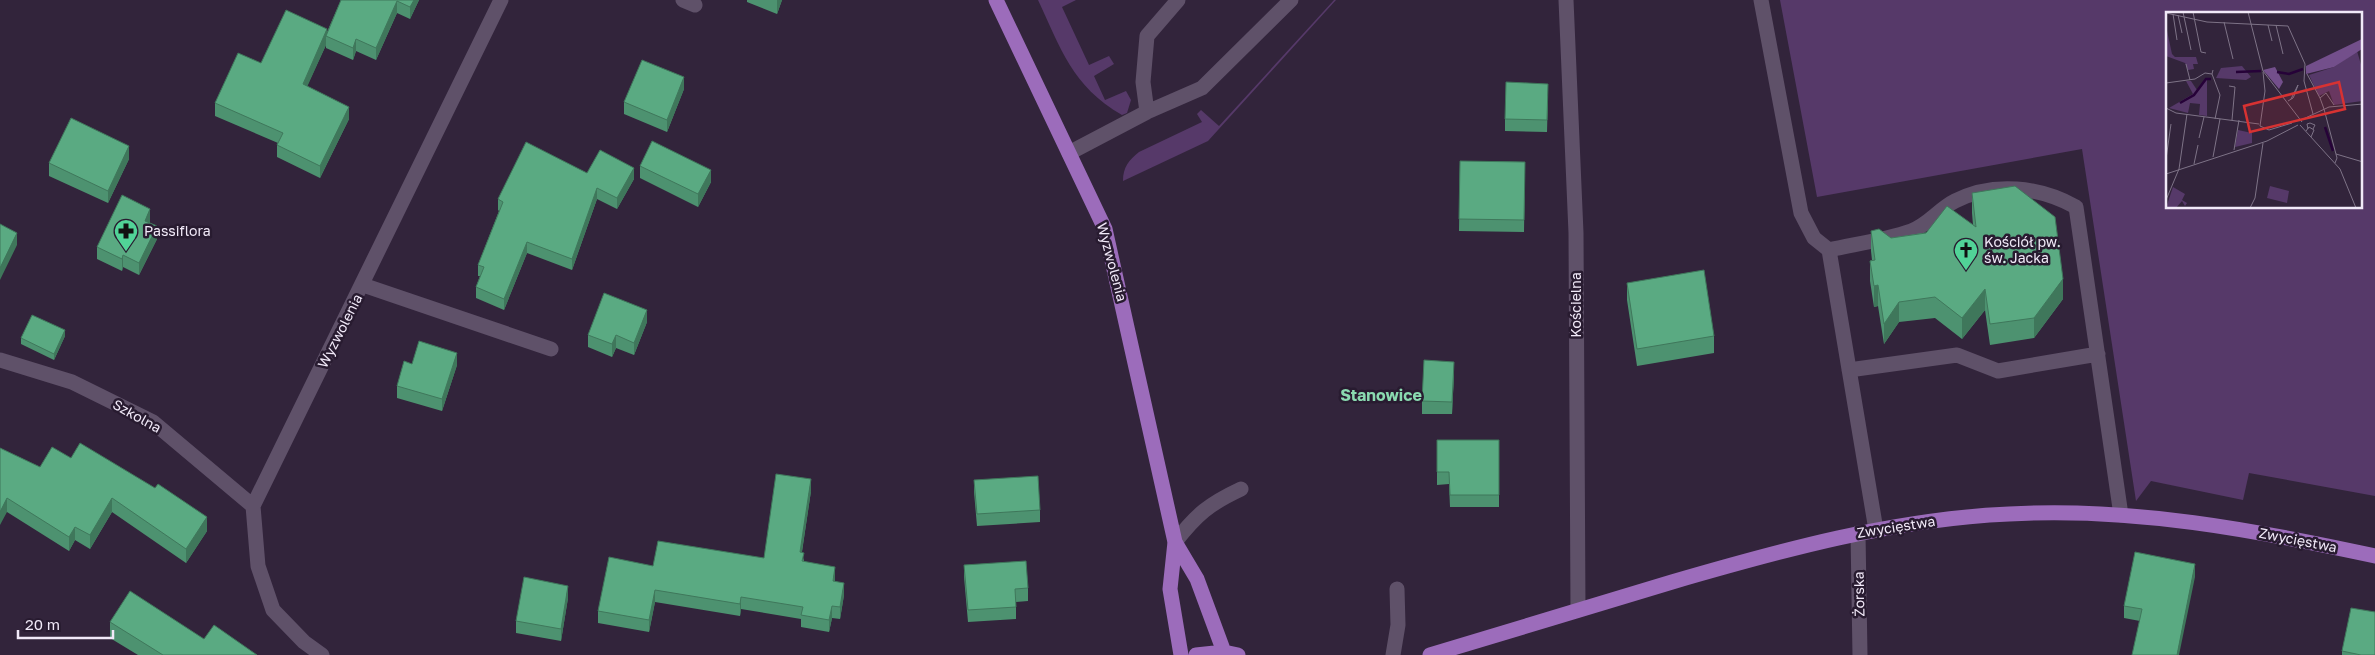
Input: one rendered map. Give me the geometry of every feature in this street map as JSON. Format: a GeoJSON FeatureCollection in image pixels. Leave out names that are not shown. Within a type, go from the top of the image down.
{"type":"FeatureCollection","features":[{"type":"Feature","properties":{"kind":"main road","name":"Wyzwolenia"},"geometry":{"type":"LineString","coordinates":[[996,0],[1105,229],[1175,542],[1197,579],[1231,653]]}},
{"type":"Feature","properties":{"kind":"main road","name":"Zwycięstwa"},"geometry":{"type":"LineString","coordinates":[[1430,655],[1762,556],[1858,533],[1971,516],[2062,513],[2186,521],[2375,556]]}},
{"type":"Feature","properties":{"kind":"main road","name":"Wyzwolenia"},"geometry":{"type":"LineString","coordinates":[[1175,542],[1170,589],[1180,655]]}},
{"type":"Feature","properties":{"kind":"main road"},"geometry":{"type":"LineString","coordinates":[[1196,655],[1231,653]]}},
{"type":"Feature","properties":{"kind":"street","name":"Wyzwolenia"},"geometry":{"type":"LineString","coordinates":[[253,506],[501,0]]}},
{"type":"Feature","properties":{"kind":"street"},"geometry":{"type":"LineString","coordinates":[[1147,112],[1143,82],[1147,36],[1178,0]]}},
{"type":"Feature","properties":{"kind":"street"},"geometry":{"type":"LineString","coordinates":[[1069,153],[1147,112],[1202,88],[1290,0]]}},
{"type":"Feature","properties":{"kind":"street","name":"Kościelna"},"geometry":{"type":"LineString","coordinates":[[1566,0],[1576,233],[1578,610]]}},
{"type":"Feature","properties":{"kind":"street"},"geometry":{"type":"LineString","coordinates":[[1761,0],[1801,213],[1814,238],[1829,250],[1876,530]]}},
{"type":"Feature","properties":{"kind":"street"},"geometry":{"type":"LineString","coordinates":[[1829,250],[1912,231],[1930,221],[1954,201],[1983,190],[2015,188],[2060,198],[2076,207],[2121,516]]}},
{"type":"Feature","properties":{"kind":"street"},"geometry":{"type":"LineString","coordinates":[[363,284],[550,349]]}},
{"type":"Feature","properties":{"kind":"street"},"geometry":{"type":"LineString","coordinates":[[1849,370],[1957,356],[1998,371],[2098,354]]}},
{"type":"Feature","properties":{"kind":"street","name":"Szkolna"},"geometry":{"type":"LineString","coordinates":[[0,360],[72,382],[153,422],[253,506]]}},
{"type":"Feature","properties":{"kind":"street"},"geometry":{"type":"LineString","coordinates":[[1175,542],[1201,512],[1215,501],[1241,489]]}},
{"type":"Feature","properties":{"kind":"street"},"geometry":{"type":"LineString","coordinates":[[253,506],[258,566],[273,610],[304,642],[322,655]]}},
{"type":"Feature","properties":{"kind":"street","name":"Żorska"},"geometry":{"type":"LineString","coordinates":[[1858,533],[1860,655]]}},
{"type":"Feature","properties":{"kind":"street"},"geometry":{"type":"LineString","coordinates":[[1393,655],[1398,625],[1397,589]]}},
{"type":"Feature","properties":{"kind":"shaded area"},"geometry":{"type":"Polygon","coordinates":[[[1038,0],[1076,0],[1062,7],[1089,65],[1109,56],[1114,64],[1094,76],[1105,100],[1126,91],[1131,100],[1127,113],[1122,115],[1105,104],[1080,79],[1062,50],[1038,0]]]}},
{"type":"Feature","properties":{"kind":"shaded area"},"geometry":{"type":"Polygon","coordinates":[[[1336,0],[1208,141],[1123,181],[1125,168],[1135,155],[1202,122],[1197,114],[1201,110],[1219,126],[1336,0]]]}},
{"type":"Feature","properties":{"kind":"shaded area"},"geometry":{"type":"Polygon","coordinates":[[[1780,0],[2375,0],[2375,496],[2249,473],[2243,500],[2151,481],[2136,501],[2082,149],[1817,197],[1780,0]]]}},
{"type":"Feature","properties":{"kind":"building"},"geometry":{"type":"Polygon","coordinates":[[[341,0],[414,0],[410,7],[397,1],[376,48],[356,39],[353,48],[326,36],[341,0]]]}},
{"type":"Feature","properties":{"kind":"building"},"geometry":{"type":"Polygon","coordinates":[[[286,10],[327,29],[303,84],[349,107],[320,166],[277,145],[283,133],[215,103],[238,53],[261,63],[286,10]]]}},
{"type":"Feature","properties":{"kind":"building"},"geometry":{"type":"Polygon","coordinates":[[[642,60],[684,77],[667,120],[624,102],[642,60]]]}},
{"type":"Feature","properties":{"kind":"building"},"geometry":{"type":"Polygon","coordinates":[[[1506,82],[1548,84],[1547,120],[1505,119],[1506,82]]]}},
{"type":"Feature","properties":{"kind":"building"},"geometry":{"type":"Polygon","coordinates":[[[71,118],[129,146],[108,191],[49,163],[71,118]]]}},
{"type":"Feature","properties":{"kind":"building"},"geometry":{"type":"Polygon","coordinates":[[[652,141],[711,170],[698,194],[640,166],[652,141]]]}},
{"type":"Feature","properties":{"kind":"building"},"geometry":{"type":"Polygon","coordinates":[[[526,142],[587,173],[600,150],[634,168],[617,198],[597,188],[572,259],[527,242],[504,299],[476,287],[484,267],[478,265],[503,202],[498,199],[526,142]]]}},
{"type":"Feature","properties":{"kind":"building"},"geometry":{"type":"Polygon","coordinates":[[[1460,161],[1525,162],[1524,220],[1459,219],[1460,161]]]}},
{"type":"Feature","properties":{"kind":"building","name":"Kościół pw. św. Jacka"},"geometry":{"type":"Polygon","coordinates":[[[2015,186],[2055,217],[2063,279],[2034,318],[1990,324],[1985,289],[1962,318],[1935,297],[1899,302],[1884,324],[1878,285],[1874,286],[1870,261],[1875,260],[1871,231],[1879,229],[1891,238],[1926,233],[1947,206],[1976,227],[1972,193],[2015,186]]]}},
{"type":"Feature","properties":{"kind":"building"},"geometry":{"type":"Polygon","coordinates":[[[122,195],[150,209],[145,221],[157,226],[139,263],[123,255],[122,259],[97,247],[122,195]]]}},
{"type":"Feature","properties":{"kind":"building"},"geometry":{"type":"Polygon","coordinates":[[[0,224],[17,233],[0,268],[0,224]]]}},
{"type":"Feature","properties":{"kind":"building"},"geometry":{"type":"Polygon","coordinates":[[[1704,270],[1714,336],[1637,349],[1627,283],[1704,270]]]}},
{"type":"Feature","properties":{"kind":"building"},"geometry":{"type":"Polygon","coordinates":[[[604,293],[647,310],[634,343],[616,335],[612,344],[588,335],[604,293]]]}},
{"type":"Feature","properties":{"kind":"building"},"geometry":{"type":"Polygon","coordinates":[[[32,315],[65,330],[54,354],[21,338],[32,315]]]}},
{"type":"Feature","properties":{"kind":"building"},"geometry":{"type":"Polygon","coordinates":[[[419,341],[457,353],[442,399],[397,386],[404,361],[412,364],[419,341]]]}},
{"type":"Feature","properties":{"kind":"building"},"geometry":{"type":"Polygon","coordinates":[[[1424,360],[1454,362],[1452,402],[1422,401],[1424,360]]]}},
{"type":"Feature","properties":{"kind":"building"},"geometry":{"type":"Polygon","coordinates":[[[1437,440],[1499,440],[1499,495],[1450,495],[1449,472],[1437,472],[1437,440]]]}},
{"type":"Feature","properties":{"kind":"building"},"geometry":{"type":"Polygon","coordinates":[[[80,443],[155,488],[158,484],[207,517],[186,549],[112,498],[90,535],[75,527],[69,537],[7,498],[0,512],[0,448],[40,467],[52,447],[71,458],[80,443]]]}},
{"type":"Feature","properties":{"kind":"building"},"geometry":{"type":"Polygon","coordinates":[[[776,474],[811,479],[800,552],[804,553],[802,561],[835,567],[833,581],[844,583],[840,607],[832,606],[829,620],[801,615],[803,607],[741,597],[740,604],[655,590],[649,620],[598,611],[609,557],[653,566],[658,541],[764,558],[776,474]]]}},
{"type":"Feature","properties":{"kind":"building"},"geometry":{"type":"Polygon","coordinates":[[[1038,476],[1040,510],[977,514],[974,480],[1038,476]]]}},
{"type":"Feature","properties":{"kind":"building"},"geometry":{"type":"Polygon","coordinates":[[[2135,552],[2195,564],[2177,655],[2132,655],[2142,609],[2124,606],[2135,552]]]}},
{"type":"Feature","properties":{"kind":"building"},"geometry":{"type":"Polygon","coordinates":[[[1026,561],[1028,588],[1015,589],[1016,607],[968,610],[964,565],[1026,561]]]}},
{"type":"Feature","properties":{"kind":"building"},"geometry":{"type":"Polygon","coordinates":[[[524,577],[568,586],[561,629],[516,621],[524,577]]]}},
{"type":"Feature","properties":{"kind":"building"},"geometry":{"type":"Polygon","coordinates":[[[130,591],[204,639],[214,625],[257,655],[163,655],[110,622],[130,591]]]}},
{"type":"Feature","properties":{"kind":"building"},"geometry":{"type":"Polygon","coordinates":[[[2351,608],[2375,612],[2375,655],[2361,655],[2342,651],[2351,608]]]}},
{"type":"Feature","properties":{"kind":"place","name":"Passiflora"},"geometry":{"type":"Point","coordinates":[126,252]}},
{"type":"Feature","properties":{"kind":"place","name":"Kościół pw. św. Jacka"},"geometry":{"type":"Point","coordinates":[1966,271]}},
{"type":"Feature","properties":{"kind":"district","name":"Stanowice"},"geometry":{"type":"Point","coordinates":[1381,395]}}]}
